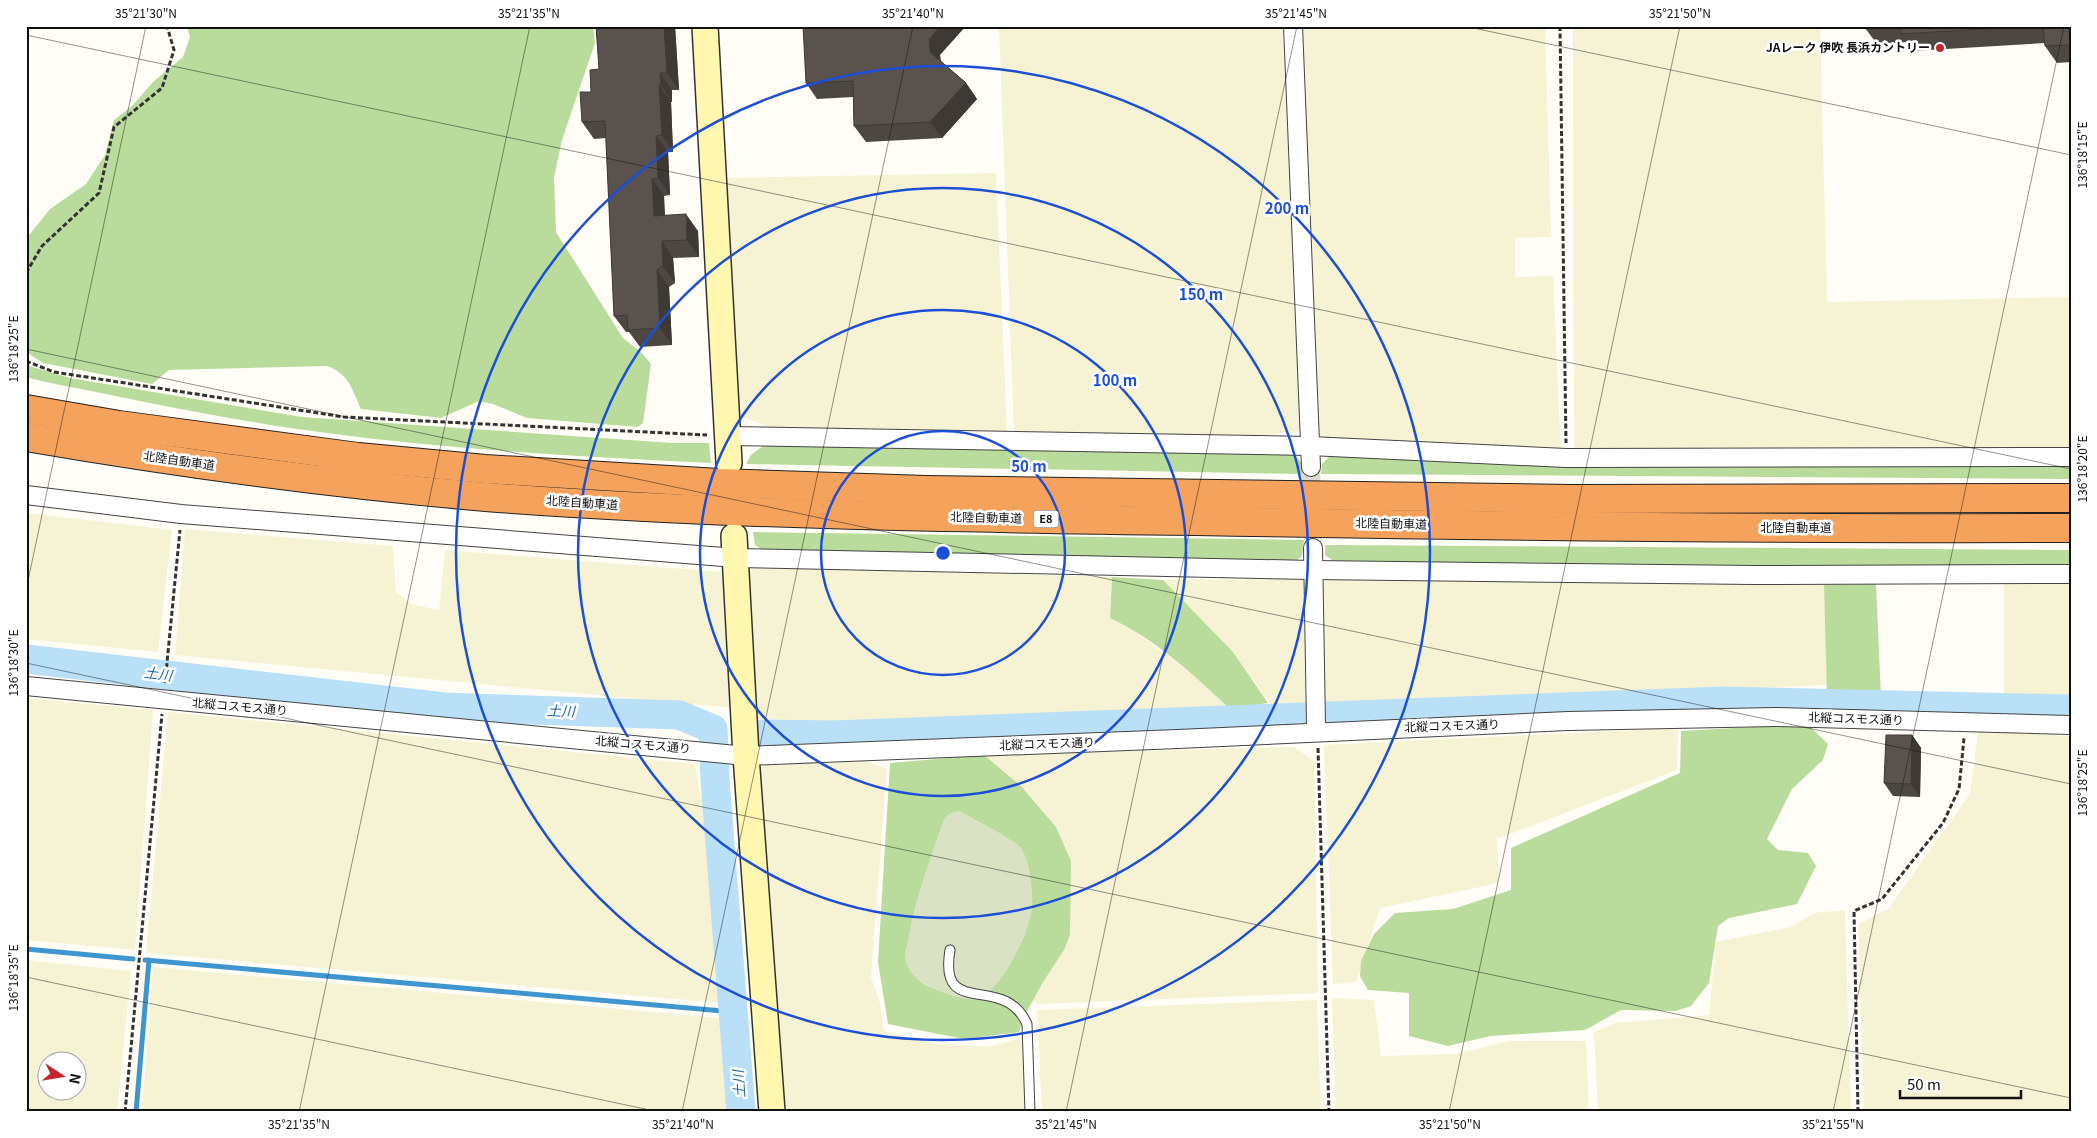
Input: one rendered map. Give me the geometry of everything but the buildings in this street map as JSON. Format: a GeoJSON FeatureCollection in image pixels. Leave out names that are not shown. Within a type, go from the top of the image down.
{"type":"FeatureCollection","features":[{"type":"Feature","properties":{"kind":"highway"},"geometry":{"type":"LineString","coordinates":[[26,395],[251,444]]}},
{"type":"Feature","properties":{"kind":"highway"},"geometry":{"type":"LineString","coordinates":[[26,409],[251,444],[485,469],[718,483],[916,489],[1572,499],[2071,498]]}},
{"type":"Feature","properties":{"kind":"highway","name":"北陸自動車道"},"geometry":{"type":"LineString","coordinates":[[26,437],[246,471],[463,494],[604,505],[928,518],[1574,527],[2071,528]]}},
{"type":"Feature","properties":{"kind":"highway"},"geometry":{"type":"LineString","coordinates":[[26,456],[246,471]]}},
{"type":"Feature","properties":{"kind":"street"},"geometry":{"type":"LineString","coordinates":[[706,26],[729,463]]}},
{"type":"Feature","properties":{"kind":"street"},"geometry":{"type":"LineString","coordinates":[[1293,26],[1311,467]]}},
{"type":"Feature","properties":{"kind":"street"},"geometry":{"type":"LineString","coordinates":[[728,436],[1310,446],[1566,458],[2071,457]]}},
{"type":"Feature","properties":{"kind":"street"},"geometry":{"type":"LineString","coordinates":[[26,495],[181,514],[735,547],[1312,570],[1754,575],[2071,574]]}},
{"type":"Feature","properties":{"kind":"street"},"geometry":{"type":"LineString","coordinates":[[735,547],[742,755],[772,1112]]}},
{"type":"Feature","properties":{"kind":"street"},"geometry":{"type":"LineString","coordinates":[[1313,548],[1316,723]]}},
{"type":"Feature","properties":{"kind":"street","name":"北縦コスモス通り"},"geometry":{"type":"LineString","coordinates":[[26,686],[164,695],[742,755],[1178,739],[1316,723],[1766,717],[2071,725]]}},
{"type":"Feature","properties":{"kind":"lane"},"geometry":{"type":"LineString","coordinates":[[950,950],[947,968],[957,988],[964,992],[996,996],[1010,1002],[1021,1011],[1027,1024],[1030,1112]]}},
{"type":"Feature","properties":{"kind":"path"},"geometry":{"type":"LineString","coordinates":[[26,273],[42,246],[99,193],[114,127],[162,88],[174,50],[167,26]]}},
{"type":"Feature","properties":{"kind":"path"},"geometry":{"type":"LineString","coordinates":[[1560,26],[1566,458]]}},
{"type":"Feature","properties":{"kind":"path"},"geometry":{"type":"LineString","coordinates":[[26,361],[54,372],[344,417],[728,436]]}},
{"type":"Feature","properties":{"kind":"path"},"geometry":{"type":"LineString","coordinates":[[125,1112],[181,514]]}},
{"type":"Feature","properties":{"kind":"path"},"geometry":{"type":"LineString","coordinates":[[1316,723],[1329,1112]]}},
{"type":"Feature","properties":{"kind":"path"},"geometry":{"type":"LineString","coordinates":[[1858,1112],[1854,911],[1882,899],[1943,823],[1959,789],[1965,723]]}},
{"type":"Feature","properties":{"kind":"shaded area"},"geometry":{"type":"Polygon","coordinates":[[[999,26],[1545,26],[1551,237],[1515,238],[1515,277],[1553,276],[1561,455],[1301,442],[1300,431],[1258,436],[1014,433],[999,26]]]}},
{"type":"Feature","properties":{"kind":"shaded area"},"geometry":{"type":"Polygon","coordinates":[[[1573,26],[1820,26],[1827,302],[2071,297],[2071,451],[1574,454],[1573,26]]]}},
{"type":"Feature","properties":{"kind":"shaded area"},"geometry":{"type":"Polygon","coordinates":[[[996,173],[1007,434],[773,428],[738,415],[726,178],[996,173]]]}},
{"type":"Feature","properties":{"kind":"shaded area"},"geometry":{"type":"Polygon","coordinates":[[[26,513],[172,530],[158,652],[26,639],[26,513]]]}},
{"type":"Feature","properties":{"kind":"shaded area"},"geometry":{"type":"Polygon","coordinates":[[[185,529],[393,546],[396,592],[411,604],[439,610],[445,550],[723,572],[734,708],[175,655],[185,529]]]}},
{"type":"Feature","properties":{"kind":"shaded area"},"geometry":{"type":"Polygon","coordinates":[[[755,567],[1112,577],[1110,618],[1126,625],[1196,677],[1230,709],[858,722],[752,719],[747,576],[755,567]]]}},
{"type":"Feature","properties":{"kind":"shaded area"},"geometry":{"type":"Polygon","coordinates":[[[1308,579],[1309,705],[1273,708],[1233,652],[1163,580],[1308,579]]]}},
{"type":"Feature","properties":{"kind":"shaded area"},"geometry":{"type":"Polygon","coordinates":[[[1322,579],[1824,585],[1827,685],[1324,707],[1322,579]]]}},
{"type":"Feature","properties":{"kind":"shaded area"},"geometry":{"type":"Polygon","coordinates":[[[2004,584],[2071,584],[2071,695],[2004,695],[2004,584]]]}},
{"type":"Feature","properties":{"kind":"shaded area"},"geometry":{"type":"Polygon","coordinates":[[[26,698],[153,710],[135,950],[26,940],[26,698]]]}},
{"type":"Feature","properties":{"kind":"shaded area"},"geometry":{"type":"Polygon","coordinates":[[[168,712],[695,764],[699,791],[709,814],[722,1003],[146,953],[168,712]]]}},
{"type":"Feature","properties":{"kind":"shaded area"},"geometry":{"type":"Polygon","coordinates":[[[1678,728],[1677,770],[1497,839],[1499,883],[1380,908],[1356,982],[1333,984],[1324,745],[1678,728]]]}},
{"type":"Feature","properties":{"kind":"shaded area"},"geometry":{"type":"Polygon","coordinates":[[[1978,731],[2071,736],[2071,1112],[1864,1112],[1858,924],[1888,909],[1970,794],[1978,731]]]}},
{"type":"Feature","properties":{"kind":"shaded area"},"geometry":{"type":"Polygon","coordinates":[[[1294,747],[1314,761],[1318,993],[1038,1004],[1033,1000],[1043,982],[1071,861],[1056,827],[1021,786],[984,755],[1294,747]]]}},
{"type":"Feature","properties":{"kind":"shaded area"},"geometry":{"type":"Polygon","coordinates":[[[866,761],[887,768],[871,977],[880,1003],[884,1031],[937,1044],[988,1047],[1024,1037],[1026,1112],[781,1112],[756,774],[763,766],[866,761]]]}},
{"type":"Feature","properties":{"kind":"shaded area"},"geometry":{"type":"Polygon","coordinates":[[[1845,910],[1851,1112],[1598,1112],[1594,1032],[1615,1023],[1709,1015],[1716,942],[1791,927],[1814,913],[1845,910]]]}},
{"type":"Feature","properties":{"kind":"shaded area"},"geometry":{"type":"Polygon","coordinates":[[[26,960],[131,971],[117,1112],[26,1112],[26,960]]]}},
{"type":"Feature","properties":{"kind":"shaded area"},"geometry":{"type":"Polygon","coordinates":[[[153,967],[720,1018],[727,1112],[142,1112],[153,967]]]}},
{"type":"Feature","properties":{"kind":"shaded area"},"geometry":{"type":"Polygon","coordinates":[[[1332,998],[1374,1000],[1381,1056],[1456,1054],[1509,1041],[1586,1041],[1589,1112],[1336,1112],[1332,998]]]}},
{"type":"Feature","properties":{"kind":"shaded area"},"geometry":{"type":"Polygon","coordinates":[[[1317,1000],[1321,1112],[1042,1112],[1037,1010],[1317,1000]]]}},
{"type":"Feature","properties":{"kind":"green space"},"geometry":{"type":"Polygon","coordinates":[[[187,26],[593,26],[595,43],[562,140],[554,177],[556,232],[623,338],[642,353],[651,364],[643,423],[638,427],[527,418],[493,404],[479,401],[441,418],[361,409],[349,383],[340,373],[327,366],[169,370],[152,384],[43,363],[26,352],[26,239],[50,209],[86,184],[105,155],[114,120],[132,106],[153,82],[183,57],[190,37],[187,26]]]}},
{"type":"Feature","properties":{"kind":"green space"},"geometry":{"type":"Polygon","coordinates":[[[26,365],[70,378],[302,417],[672,443],[709,443],[711,463],[471,448],[375,439],[291,428],[184,410],[41,381],[26,377],[26,365]]]}},
{"type":"Feature","properties":{"kind":"green space"},"geometry":{"type":"Polygon","coordinates":[[[767,443],[1293,453],[1302,463],[1303,474],[746,464],[751,455],[767,443]]]}},
{"type":"Feature","properties":{"kind":"green space"},"geometry":{"type":"Polygon","coordinates":[[[1333,452],[2071,456],[2071,479],[1321,474],[1322,464],[1333,452]]]}},
{"type":"Feature","properties":{"kind":"green space"},"geometry":{"type":"Polygon","coordinates":[[[753,532],[1304,540],[1302,556],[1291,565],[772,555],[755,545],[753,532]]]}},
{"type":"Feature","properties":{"kind":"green space"},"geometry":{"type":"Polygon","coordinates":[[[1325,545],[2071,550],[2071,566],[1339,565],[1325,555],[1325,545]]]}},
{"type":"Feature","properties":{"kind":"green space"},"geometry":{"type":"Polygon","coordinates":[[[1112,577],[1163,580],[1233,652],[1268,703],[1230,709],[1158,647],[1143,636],[1110,618],[1112,577]]]}},
{"type":"Feature","properties":{"kind":"green space"},"geometry":{"type":"Polygon","coordinates":[[[1876,584],[1881,697],[1827,698],[1824,585],[1876,584]]]}},
{"type":"Feature","properties":{"kind":"green space"},"geometry":{"type":"Polygon","coordinates":[[[1807,724],[1828,744],[1823,760],[1792,789],[1767,839],[1778,850],[1808,853],[1816,866],[1797,904],[1729,918],[1718,926],[1709,983],[1691,1006],[1676,1011],[1621,1010],[1585,1030],[1490,1036],[1448,1046],[1409,1036],[1409,993],[1368,990],[1360,976],[1361,961],[1374,934],[1395,913],[1453,909],[1511,890],[1511,848],[1680,773],[1681,731],[1807,724]]]}},
{"type":"Feature","properties":{"kind":"green space"},"geometry":{"type":"Polygon","coordinates":[[[984,755],[1021,786],[1056,827],[1071,861],[1070,935],[1064,950],[1043,982],[1024,1017],[1019,1032],[964,1039],[888,1024],[878,962],[890,763],[984,755]]]}},
{"type":"Feature","properties":{"kind":"green space"},"geometry":{"type":"Polygon","coordinates":[[[960,811],[1019,846],[1029,867],[1032,893],[1030,919],[1012,961],[995,986],[985,995],[975,999],[959,997],[926,986],[908,967],[905,957],[919,892],[943,822],[950,814],[960,811]]]}},
{"type":"Feature","properties":{"kind":"waterway","name":"土川"},"geometry":{"type":"LineString","coordinates":[[26,659],[445,707],[679,715],[713,729],[715,780],[741,1112]]}},
{"type":"Feature","properties":{"kind":"waterway"},"geometry":{"type":"LineString","coordinates":[[763,734],[834,735],[1723,701],[2071,709]]}},
{"type":"Feature","properties":{"kind":"waterway"},"geometry":{"type":"LineString","coordinates":[[26,949],[133,959]]}},
{"type":"Feature","properties":{"kind":"waterway"},"geometry":{"type":"LineString","coordinates":[[145,960],[734,1012]]}},
{"type":"Feature","properties":{"kind":"waterway"},"geometry":{"type":"LineString","coordinates":[[136,1112],[149,960]]}},
{"type":"Feature","properties":{"kind":"tunnel"},"geometry":{"type":"LineString","coordinates":[[1311,467],[1313,548]]}},
{"type":"Feature","properties":{"kind":"place","name":"JAレーク 伊吹 長浜カントリー"},"geometry":{"type":"Point","coordinates":[1940,48]}}]}
